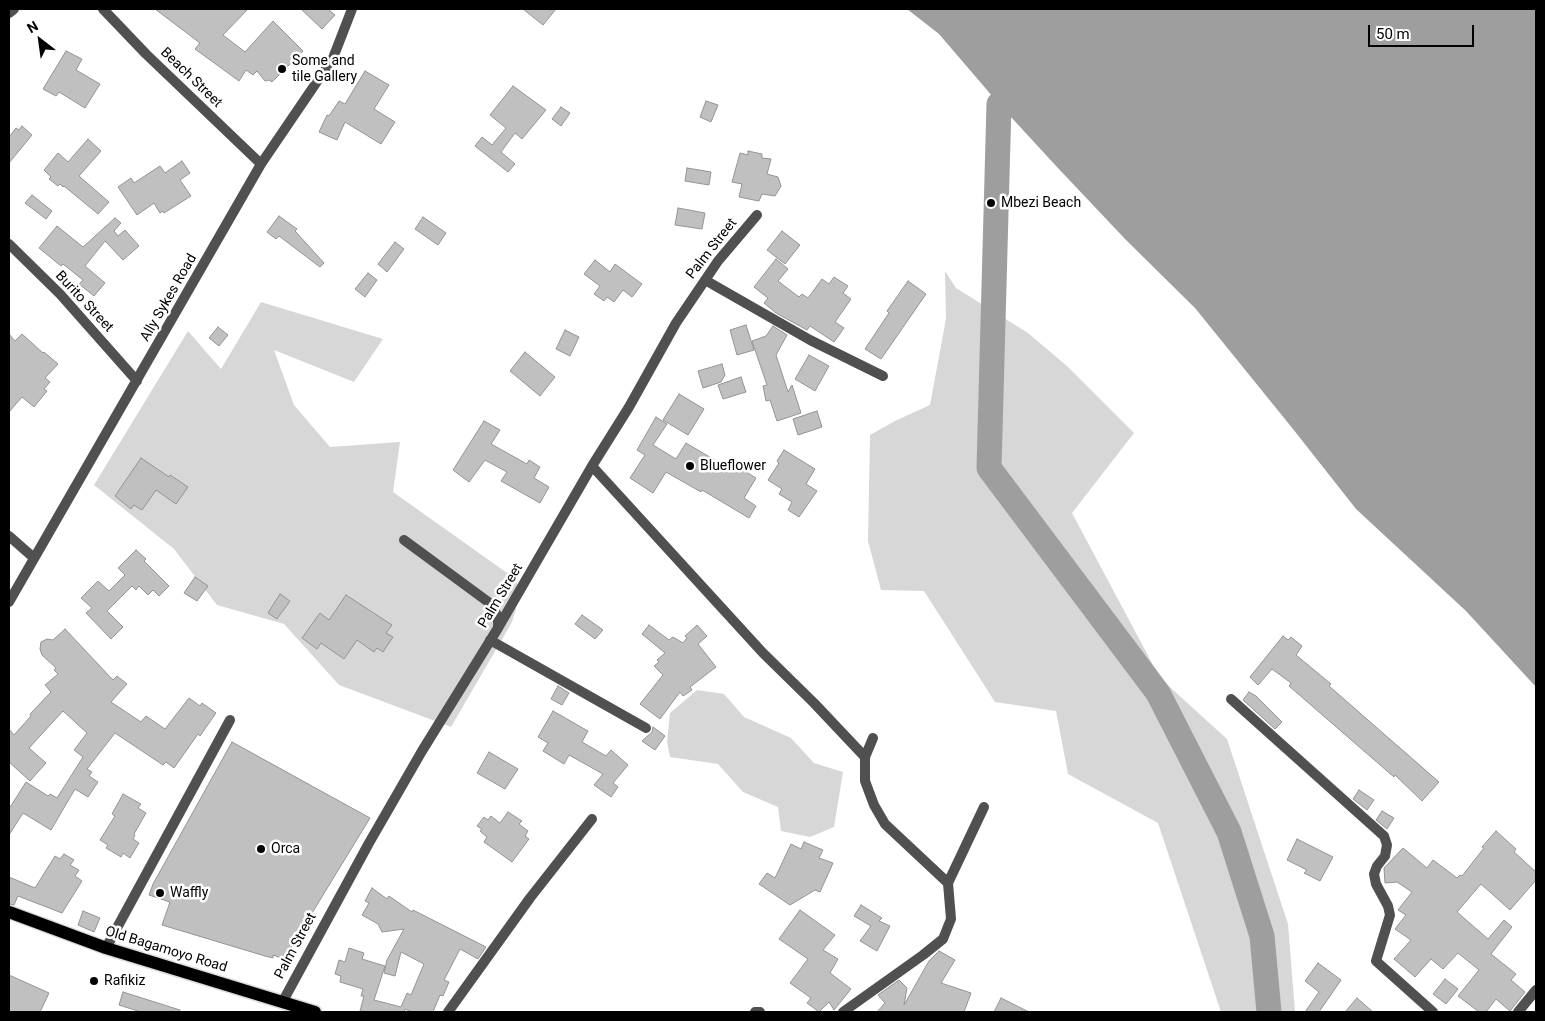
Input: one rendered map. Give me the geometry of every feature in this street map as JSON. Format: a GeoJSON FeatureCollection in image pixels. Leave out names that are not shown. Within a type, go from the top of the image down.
{"type":"FeatureCollection","features":[{"type":"Feature","properties":{"kind":"main road","name":"Old Bagamoyo Road"},"geometry":{"type":"LineString","coordinates":[[9,912],[106,948],[315,1012]]}},
{"type":"Feature","properties":{"kind":"street"},"geometry":{"type":"LineString","coordinates":[[9,13],[14,9]]}},
{"type":"Feature","properties":{"kind":"street","name":"Beach Street"},"geometry":{"type":"LineString","coordinates":[[103,9],[146,54],[262,164]]}},
{"type":"Feature","properties":{"kind":"street","name":"Ally Sykes Road"},"geometry":{"type":"LineString","coordinates":[[9,602],[262,164],[333,58],[352,9]]}},
{"type":"Feature","properties":{"kind":"street","name":"Palm Street"},"geometry":{"type":"LineString","coordinates":[[283,1001],[368,843],[629,407],[676,323],[718,261],[757,215]]}},
{"type":"Feature","properties":{"kind":"street","name":"Burito Street"},"geometry":{"type":"LineString","coordinates":[[9,244],[60,294],[137,381]]}},
{"type":"Feature","properties":{"kind":"street"},"geometry":{"type":"LineString","coordinates":[[705,280],[810,340],[884,376]]}},
{"type":"Feature","properties":{"kind":"street"},"geometry":{"type":"LineString","coordinates":[[592,466],[763,653],[865,757]]}},
{"type":"Feature","properties":{"kind":"street"},"geometry":{"type":"LineString","coordinates":[[9,536],[34,558]]}},
{"type":"Feature","properties":{"kind":"street"},"geometry":{"type":"LineString","coordinates":[[404,540],[491,604],[498,617],[498,628]]}},
{"type":"Feature","properties":{"kind":"street"},"geometry":{"type":"LineString","coordinates":[[490,640],[646,728]]}},
{"type":"Feature","properties":{"kind":"street"},"geometry":{"type":"LineString","coordinates":[[1231,699],[1384,836],[1387,845],[1385,856],[1377,866],[1374,874],[1376,884],[1388,906],[1390,915],[1376,961],[1434,1012]]}},
{"type":"Feature","properties":{"kind":"street"},"geometry":{"type":"LineString","coordinates":[[106,948],[230,720]]}},
{"type":"Feature","properties":{"kind":"street"},"geometry":{"type":"LineString","coordinates":[[873,738],[865,757],[865,781],[874,805],[885,824],[948,883]]}},
{"type":"Feature","properties":{"kind":"street"},"geometry":{"type":"LineString","coordinates":[[843,1012],[923,955],[942,939],[951,919],[948,883],[984,808]]}},
{"type":"Feature","properties":{"kind":"street"},"geometry":{"type":"LineString","coordinates":[[448,1012],[530,898],[592,819]]}},
{"type":"Feature","properties":{"kind":"street"},"geometry":{"type":"LineString","coordinates":[[1518,1012],[1536,990]]}},
{"type":"Feature","properties":{"kind":"street"},"geometry":{"type":"LineString","coordinates":[[755,1012],[760,1012]]}},
{"type":"Feature","properties":{"kind":"shaded area"},"geometry":{"type":"Polygon","coordinates":[[[907,9],[1536,9],[1536,687],[1466,611],[1356,509],[1195,308],[1126,240],[1057,167],[999,104],[939,34],[907,9]]]}},
{"type":"Feature","properties":{"kind":"shaded area"},"geometry":{"type":"Polygon","coordinates":[[[945,271],[956,288],[1028,333],[1067,366],[1134,433],[1072,513],[1160,678],[1227,739],[1288,924],[1295,1012],[1221,1012],[1158,823],[1068,774],[1056,711],[995,702],[924,591],[881,590],[868,541],[870,435],[930,405],[946,319],[945,271]]]}},
{"type":"Feature","properties":{"kind":"shaded area"},"geometry":{"type":"Polygon","coordinates":[[[261,302],[383,339],[354,382],[274,350],[294,405],[330,447],[400,442],[393,492],[517,580],[516,609],[512,622],[451,727],[339,685],[284,624],[217,605],[174,549],[94,485],[188,331],[221,369],[261,302]]]}},
{"type":"Feature","properties":{"kind":"shaded area"},"geometry":{"type":"Polygon","coordinates":[[[697,690],[724,694],[744,717],[791,738],[814,763],[843,772],[834,827],[810,837],[781,831],[778,807],[743,792],[718,764],[670,757],[667,742],[670,713],[697,690]]]}},
{"type":"Feature","properties":{"kind":"building"},"geometry":{"type":"Polygon","coordinates":[[[155,9],[248,9],[223,35],[245,52],[273,21],[303,51],[272,82],[269,80],[265,81],[257,71],[253,75],[246,70],[239,81],[195,49],[200,43],[155,9]]]}},
{"type":"Feature","properties":{"kind":"building"},"geometry":{"type":"Polygon","coordinates":[[[301,9],[328,9],[335,15],[322,29],[301,9]]]}},
{"type":"Feature","properties":{"kind":"building"},"geometry":{"type":"Polygon","coordinates":[[[523,9],[556,9],[543,25],[523,9]]]}},
{"type":"Feature","properties":{"kind":"building"},"geometry":{"type":"Polygon","coordinates":[[[66,51],[82,59],[76,70],[100,84],[85,108],[59,92],[56,96],[43,89],[66,51]]]}},
{"type":"Feature","properties":{"kind":"building"},"geometry":{"type":"Polygon","coordinates":[[[365,71],[389,85],[374,109],[395,122],[381,144],[345,122],[337,140],[319,132],[327,115],[329,116],[339,101],[345,104],[365,71]]]}},
{"type":"Feature","properties":{"kind":"building"},"geometry":{"type":"Polygon","coordinates":[[[513,86],[546,110],[522,139],[515,133],[501,152],[515,164],[508,172],[475,146],[482,137],[492,145],[506,128],[490,115],[513,86]]]}},
{"type":"Feature","properties":{"kind":"building"},"geometry":{"type":"Polygon","coordinates":[[[706,101],[718,105],[711,122],[700,117],[706,101]]]}},
{"type":"Feature","properties":{"kind":"building"},"geometry":{"type":"Polygon","coordinates":[[[561,107],[570,113],[561,126],[552,119],[561,107]]]}},
{"type":"Feature","properties":{"kind":"building"},"geometry":{"type":"Polygon","coordinates":[[[22,126],[32,135],[9,163],[9,137],[16,128],[19,130],[22,126]]]}},
{"type":"Feature","properties":{"kind":"building"},"geometry":{"type":"Polygon","coordinates":[[[88,139],[101,151],[79,176],[109,202],[98,214],[64,186],[60,184],[58,186],[49,179],[51,177],[44,170],[58,153],[68,162],[88,139]]]}},
{"type":"Feature","properties":{"kind":"building"},"geometry":{"type":"Polygon","coordinates":[[[748,151],[762,154],[762,158],[771,159],[767,174],[778,177],[781,186],[775,196],[762,194],[759,201],[739,197],[742,184],[732,182],[740,153],[748,155],[748,151]]]}},
{"type":"Feature","properties":{"kind":"building"},"geometry":{"type":"Polygon","coordinates":[[[182,161],[190,173],[180,180],[191,196],[164,213],[163,211],[160,213],[154,203],[137,215],[118,187],[131,178],[134,183],[160,166],[165,173],[182,161]]]}},
{"type":"Feature","properties":{"kind":"building"},"geometry":{"type":"Polygon","coordinates":[[[687,168],[711,172],[709,185],[685,181],[687,168]]]}},
{"type":"Feature","properties":{"kind":"building"},"geometry":{"type":"Polygon","coordinates":[[[32,195],[52,211],[46,219],[25,203],[32,195]]]}},
{"type":"Feature","properties":{"kind":"building"},"geometry":{"type":"Polygon","coordinates":[[[678,208],[705,213],[702,229],[675,225],[678,208]]]}},
{"type":"Feature","properties":{"kind":"building"},"geometry":{"type":"Polygon","coordinates":[[[279,216],[297,229],[295,231],[324,263],[320,267],[279,236],[276,239],[267,232],[279,216]]]}},
{"type":"Feature","properties":{"kind":"building"},"geometry":{"type":"Polygon","coordinates":[[[423,217],[446,233],[438,245],[415,229],[423,217]]]}},
{"type":"Feature","properties":{"kind":"building"},"geometry":{"type":"Polygon","coordinates":[[[115,218],[121,223],[114,231],[118,236],[125,230],[139,246],[123,260],[105,241],[85,266],[105,283],[94,296],[79,284],[83,280],[63,264],[61,266],[39,248],[57,226],[83,247],[115,218]]]}},
{"type":"Feature","properties":{"kind":"building"},"geometry":{"type":"Polygon","coordinates":[[[782,231],[800,245],[785,264],[767,250],[782,231]]]}},
{"type":"Feature","properties":{"kind":"building"},"geometry":{"type":"Polygon","coordinates":[[[395,242],[404,249],[387,272],[378,264],[395,242]]]}},
{"type":"Feature","properties":{"kind":"building"},"geometry":{"type":"Polygon","coordinates":[[[776,259],[788,269],[778,281],[799,297],[802,294],[808,298],[822,279],[829,284],[834,277],[848,286],[843,293],[851,299],[835,322],[844,328],[834,342],[810,326],[807,330],[776,313],[764,303],[768,298],[754,287],[776,259]]]}},
{"type":"Feature","properties":{"kind":"building"},"geometry":{"type":"Polygon","coordinates":[[[595,260],[610,272],[615,264],[642,284],[632,297],[623,290],[614,302],[607,297],[604,301],[594,294],[600,286],[584,274],[595,260]]]}},
{"type":"Feature","properties":{"kind":"building"},"geometry":{"type":"Polygon","coordinates":[[[368,273],[377,280],[365,297],[355,289],[368,273]]]}},
{"type":"Feature","properties":{"kind":"building"},"geometry":{"type":"Polygon","coordinates":[[[908,281],[926,294],[881,359],[865,349],[889,313],[887,311],[908,281]]]}},
{"type":"Feature","properties":{"kind":"building"},"geometry":{"type":"Polygon","coordinates":[[[746,325],[754,350],[737,355],[730,330],[746,325]]]}},
{"type":"Feature","properties":{"kind":"building"},"geometry":{"type":"Polygon","coordinates":[[[773,326],[787,335],[776,355],[788,392],[792,385],[801,413],[777,421],[770,400],[766,401],[763,386],[767,385],[752,341],[766,336],[773,326]]]}},
{"type":"Feature","properties":{"kind":"building"},"geometry":{"type":"Polygon","coordinates":[[[218,327],[228,335],[219,346],[209,338],[218,327]]]}},
{"type":"Feature","properties":{"kind":"building"},"geometry":{"type":"Polygon","coordinates":[[[565,330],[579,337],[570,356],[556,349],[565,330]]]}},
{"type":"Feature","properties":{"kind":"building"},"geometry":{"type":"Polygon","coordinates":[[[9,334],[15,341],[22,334],[58,364],[45,378],[50,382],[44,389],[47,391],[34,407],[22,397],[9,412],[9,334]]]}},
{"type":"Feature","properties":{"kind":"building"},"geometry":{"type":"Polygon","coordinates":[[[525,352],[555,377],[540,396],[510,371],[525,352]]]}},
{"type":"Feature","properties":{"kind":"building"},"geometry":{"type":"Polygon","coordinates":[[[809,355],[829,366],[815,391],[795,379],[809,355]]]}},
{"type":"Feature","properties":{"kind":"building"},"geometry":{"type":"Polygon","coordinates":[[[722,364],[725,375],[721,382],[703,388],[698,371],[722,364]]]}},
{"type":"Feature","properties":{"kind":"building"},"geometry":{"type":"Polygon","coordinates":[[[741,377],[746,392],[723,399],[718,385],[741,377]]]}},
{"type":"Feature","properties":{"kind":"building"},"geometry":{"type":"Polygon","coordinates":[[[679,394],[704,409],[688,435],[663,420],[679,394]]]}},
{"type":"Feature","properties":{"kind":"building"},"geometry":{"type":"Polygon","coordinates":[[[817,411],[822,427],[798,435],[793,419],[817,411]]]}},
{"type":"Feature","properties":{"kind":"building"},"geometry":{"type":"Polygon","coordinates":[[[656,417],[667,424],[653,445],[676,459],[686,443],[725,466],[728,461],[756,478],[744,498],[756,506],[749,518],[702,490],[701,492],[666,472],[653,493],[630,478],[645,455],[637,450],[656,417]]]}},
{"type":"Feature","properties":{"kind":"building"},"geometry":{"type":"Polygon","coordinates":[[[484,421],[500,430],[491,444],[527,464],[529,460],[540,467],[534,478],[549,487],[540,503],[501,481],[507,472],[485,460],[469,482],[453,470],[484,421]]]}},
{"type":"Feature","properties":{"kind":"building"},"geometry":{"type":"Polygon","coordinates":[[[784,450],[815,469],[806,484],[817,491],[799,517],[788,510],[792,502],[779,494],[782,489],[768,480],[779,463],[777,461],[784,450]]]}},
{"type":"Feature","properties":{"kind":"building"},"geometry":{"type":"Polygon","coordinates":[[[141,458],[188,487],[176,504],[156,490],[142,510],[134,505],[131,509],[115,496],[141,458]]]}},
{"type":"Feature","properties":{"kind":"building"},"geometry":{"type":"Polygon","coordinates":[[[136,550],[146,559],[144,561],[169,586],[159,596],[153,590],[148,595],[139,586],[136,590],[132,586],[107,611],[123,627],[111,639],[86,613],[92,608],[81,598],[98,581],[109,591],[125,575],[118,568],[136,550]]]}},
{"type":"Feature","properties":{"kind":"building"},"geometry":{"type":"Polygon","coordinates":[[[195,577],[208,586],[197,601],[184,593],[195,577]]]}},
{"type":"Feature","properties":{"kind":"building"},"geometry":{"type":"Polygon","coordinates":[[[280,594],[290,601],[277,619],[268,613],[280,594]]]}},
{"type":"Feature","properties":{"kind":"building"},"geometry":{"type":"Polygon","coordinates":[[[346,595],[392,625],[386,633],[393,637],[383,652],[377,648],[374,652],[357,640],[344,659],[321,643],[317,649],[302,638],[320,613],[329,620],[346,595]]]}},
{"type":"Feature","properties":{"kind":"building"},"geometry":{"type":"Polygon","coordinates":[[[582,615],[603,630],[595,639],[575,624],[582,615]]]}},
{"type":"Feature","properties":{"kind":"building"},"geometry":{"type":"Polygon","coordinates":[[[649,625],[669,640],[673,637],[683,643],[687,638],[685,636],[697,625],[707,636],[698,644],[716,667],[690,687],[692,690],[683,696],[680,692],[660,719],[640,704],[663,675],[654,666],[659,662],[657,660],[665,653],[642,634],[649,625]]]}},
{"type":"Feature","properties":{"kind":"building"},"geometry":{"type":"Polygon","coordinates":[[[65,629],[113,680],[117,676],[127,684],[111,702],[141,722],[146,716],[165,729],[189,698],[200,706],[202,703],[216,713],[200,736],[198,734],[174,768],[166,762],[163,765],[115,733],[87,769],[92,772],[89,776],[98,782],[88,797],[75,789],[51,830],[23,813],[9,835],[9,809],[26,782],[48,796],[50,794],[57,798],[83,757],[74,750],[87,733],[63,711],[29,748],[46,763],[30,781],[9,762],[9,729],[14,735],[31,716],[30,714],[51,692],[45,685],[58,674],[54,670],[56,668],[42,655],[40,649],[41,642],[47,639],[53,640],[65,629]]]}},
{"type":"Feature","properties":{"kind":"building"},"geometry":{"type":"Polygon","coordinates":[[[1283,636],[1288,640],[1291,637],[1302,646],[1296,655],[1331,684],[1329,686],[1439,782],[1422,801],[1395,775],[1394,777],[1289,686],[1291,683],[1272,669],[1258,685],[1250,677],[1283,636]]]}},
{"type":"Feature","properties":{"kind":"building"},"geometry":{"type":"Polygon","coordinates":[[[558,686],[569,693],[562,705],[551,699],[558,686]]]}},
{"type":"Feature","properties":{"kind":"building"},"geometry":{"type":"Polygon","coordinates":[[[1249,692],[1256,696],[1282,722],[1275,729],[1243,700],[1249,692]]]}},
{"type":"Feature","properties":{"kind":"building"},"geometry":{"type":"Polygon","coordinates":[[[553,711],[588,731],[582,742],[606,756],[611,750],[628,765],[613,783],[618,787],[611,797],[594,785],[603,774],[569,755],[564,764],[543,751],[548,743],[538,737],[553,711]]]}},
{"type":"Feature","properties":{"kind":"building"},"geometry":{"type":"Polygon","coordinates":[[[653,727],[665,736],[655,750],[642,741],[652,732],[653,727]]]}},
{"type":"Feature","properties":{"kind":"building","name":"Orca"},"geometry":{"type":"Polygon","coordinates":[[[232,742],[370,818],[284,959],[273,955],[273,958],[265,956],[162,925],[170,902],[149,895],[153,884],[232,742]]]}},
{"type":"Feature","properties":{"kind":"building"},"geometry":{"type":"Polygon","coordinates":[[[489,752],[518,769],[505,789],[477,773],[489,752]]]}},
{"type":"Feature","properties":{"kind":"building"},"geometry":{"type":"Polygon","coordinates":[[[1359,790],[1374,800],[1367,810],[1353,799],[1359,790]]]}},
{"type":"Feature","properties":{"kind":"building"},"geometry":{"type":"Polygon","coordinates":[[[123,794],[141,804],[138,808],[146,813],[134,834],[133,839],[139,843],[130,858],[123,853],[121,857],[106,848],[108,845],[100,840],[115,816],[112,814],[123,794]]]}},
{"type":"Feature","properties":{"kind":"building"},"geometry":{"type":"Polygon","coordinates":[[[1382,811],[1394,818],[1387,829],[1376,820],[1382,811]]]}},
{"type":"Feature","properties":{"kind":"building"},"geometry":{"type":"Polygon","coordinates":[[[508,812],[522,821],[519,824],[528,831],[525,836],[529,839],[512,862],[484,842],[487,837],[480,831],[482,829],[477,826],[484,817],[488,820],[491,816],[500,823],[508,812]]]}},
{"type":"Feature","properties":{"kind":"building"},"geometry":{"type":"Polygon","coordinates":[[[1496,831],[1516,849],[1514,852],[1536,872],[1536,880],[1510,910],[1481,884],[1457,912],[1488,939],[1504,920],[1512,927],[1491,954],[1516,974],[1511,980],[1525,992],[1510,1011],[1496,999],[1486,1012],[1479,1012],[1458,996],[1479,970],[1458,953],[1443,969],[1431,959],[1415,977],[1394,959],[1411,940],[1395,929],[1406,915],[1398,910],[1412,892],[1397,882],[1385,883],[1384,868],[1403,848],[1427,868],[1433,860],[1457,878],[1460,875],[1462,876],[1484,848],[1482,847],[1496,831]]]}},
{"type":"Feature","properties":{"kind":"building"},"geometry":{"type":"Polygon","coordinates":[[[1297,839],[1333,857],[1320,881],[1304,873],[1307,870],[1287,860],[1297,839]]]}},
{"type":"Feature","properties":{"kind":"building"},"geometry":{"type":"Polygon","coordinates":[[[804,842],[823,850],[819,858],[833,863],[820,892],[815,890],[790,905],[759,884],[767,873],[775,878],[791,844],[801,849],[804,842]]]}},
{"type":"Feature","properties":{"kind":"building"},"geometry":{"type":"Polygon","coordinates":[[[64,854],[74,860],[70,865],[79,870],[75,876],[82,881],[62,913],[18,896],[14,905],[9,904],[9,877],[35,888],[55,856],[60,859],[64,854]]]}},
{"type":"Feature","properties":{"kind":"building"},"geometry":{"type":"Polygon","coordinates":[[[372,888],[387,899],[389,896],[412,912],[413,910],[486,947],[478,959],[460,949],[444,980],[449,982],[443,996],[440,995],[433,1012],[412,1012],[405,1009],[404,1012],[360,1011],[364,996],[361,996],[363,989],[340,982],[341,976],[335,974],[339,960],[345,962],[349,948],[364,953],[362,959],[385,966],[374,1000],[401,1007],[407,993],[411,995],[424,964],[401,952],[395,976],[384,973],[387,960],[404,929],[382,932],[378,924],[362,915],[369,903],[365,901],[372,888]]]}},
{"type":"Feature","properties":{"kind":"building"},"geometry":{"type":"Polygon","coordinates":[[[861,905],[882,918],[879,921],[890,926],[877,951],[860,941],[871,926],[854,916],[861,905]]]}},
{"type":"Feature","properties":{"kind":"building"},"geometry":{"type":"Polygon","coordinates":[[[800,910],[835,935],[823,950],[838,959],[830,973],[851,989],[834,1010],[829,1002],[819,1012],[807,1003],[811,998],[790,983],[808,959],[779,939],[800,910]]]}},
{"type":"Feature","properties":{"kind":"building"},"geometry":{"type":"Polygon","coordinates":[[[83,911],[100,918],[94,932],[78,925],[83,911]]]}},
{"type":"Feature","properties":{"kind":"building"},"geometry":{"type":"Polygon","coordinates":[[[939,951],[955,960],[941,983],[971,993],[964,1012],[877,1012],[885,1003],[878,995],[899,980],[907,988],[904,1005],[929,961],[939,951]]]}},
{"type":"Feature","properties":{"kind":"building"},"geometry":{"type":"Polygon","coordinates":[[[1318,963],[1341,980],[1319,1012],[1305,1012],[1319,992],[1305,981],[1318,963]]]}},
{"type":"Feature","properties":{"kind":"building"},"geometry":{"type":"Polygon","coordinates":[[[9,975],[49,993],[40,1012],[9,1012],[9,975]]]}},
{"type":"Feature","properties":{"kind":"building"},"geometry":{"type":"Polygon","coordinates":[[[1445,979],[1458,989],[1446,1004],[1433,994],[1445,979]]]}},
{"type":"Feature","properties":{"kind":"building"},"geometry":{"type":"Polygon","coordinates":[[[123,992],[180,1010],[180,1012],[141,1012],[119,1005],[123,992]]]}},
{"type":"Feature","properties":{"kind":"building"},"geometry":{"type":"Polygon","coordinates":[[[1001,998],[1029,1012],[994,1012],[1001,998]]]}},
{"type":"Feature","properties":{"kind":"building"},"geometry":{"type":"Polygon","coordinates":[[[1357,998],[1373,1012],[1345,1012],[1357,998]]]}},
{"type":"Feature","properties":{"kind":"waterway"},"geometry":{"type":"LineString","coordinates":[[999,104],[989,468],[1158,693],[1229,832],[1262,936],[1269,1012]]}},
{"type":"Feature","properties":{"kind":"place","name":"Some and tile Gallery"},"geometry":{"type":"Point","coordinates":[282,69]}},
{"type":"Feature","properties":{"kind":"place","name":"Mbezi Beach"},"geometry":{"type":"Point","coordinates":[991,203]}},
{"type":"Feature","properties":{"kind":"place","name":"Blueflower"},"geometry":{"type":"Point","coordinates":[690,466]}},
{"type":"Feature","properties":{"kind":"place","name":"Orca"},"geometry":{"type":"Point","coordinates":[261,849]}},
{"type":"Feature","properties":{"kind":"place","name":"Waffly"},"geometry":{"type":"Point","coordinates":[160,893]}},
{"type":"Feature","properties":{"kind":"place","name":"Rafikiz"},"geometry":{"type":"Point","coordinates":[94,981]}}]}
